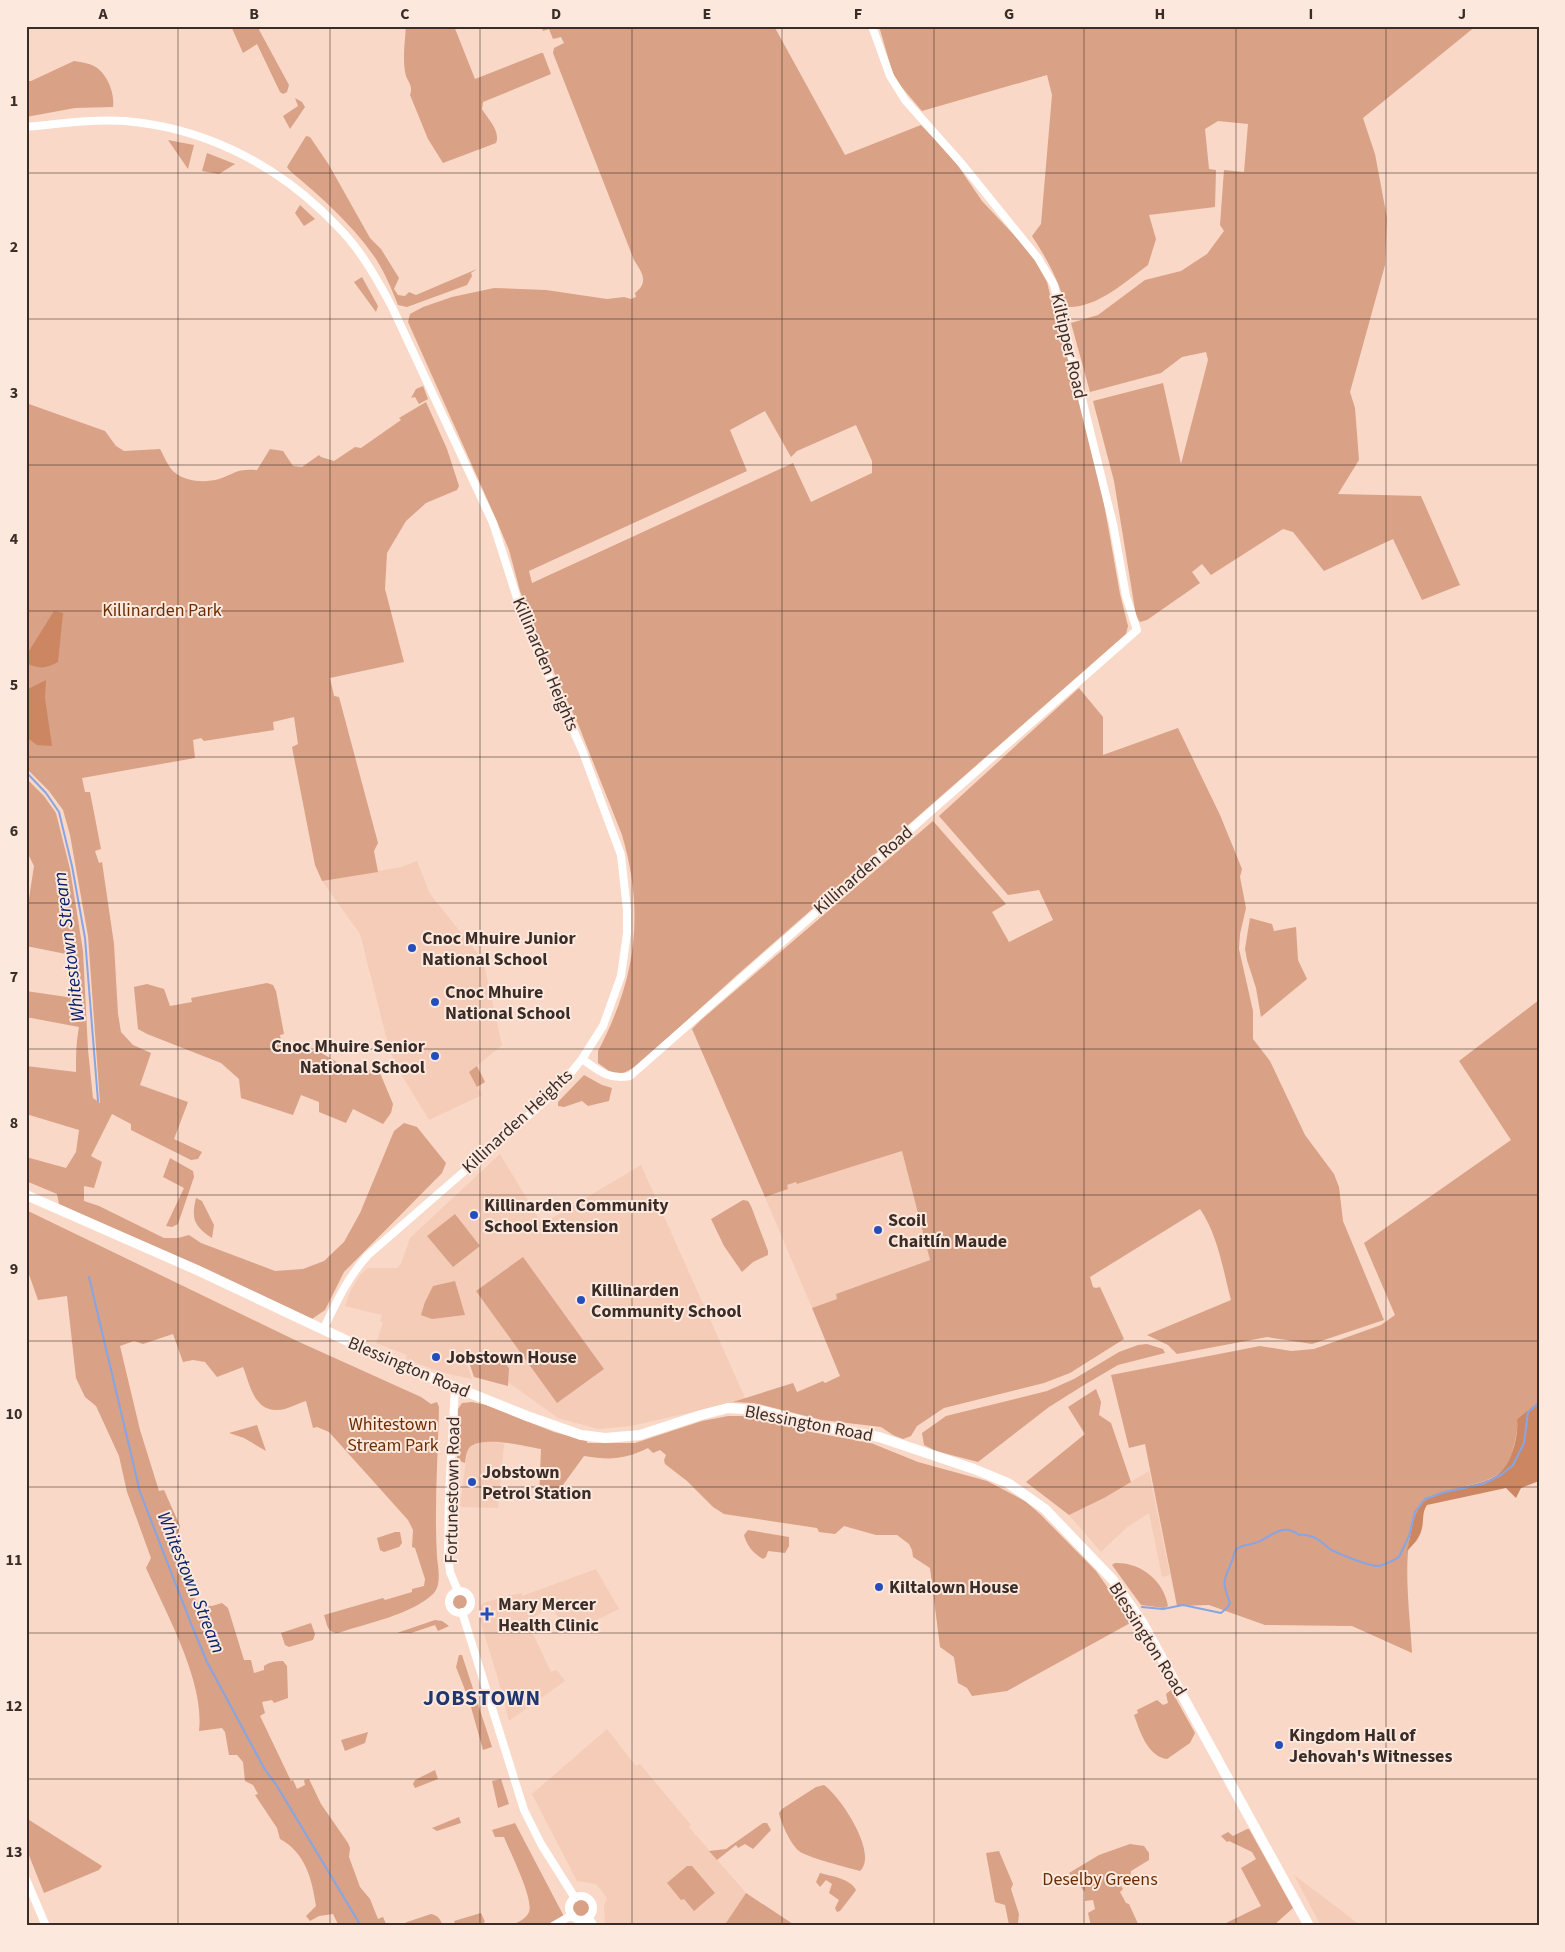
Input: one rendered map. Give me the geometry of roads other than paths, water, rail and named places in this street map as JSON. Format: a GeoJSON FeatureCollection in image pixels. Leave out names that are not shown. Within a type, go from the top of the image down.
{"type":"FeatureCollection","features":[{"type":"Feature","properties":{"kind":"main road","name":"Blessington Road"},"geometry":{"type":"LineString","coordinates":[[26,1195],[197,1270],[390,1361],[455,1388],[581,1435],[605,1438],[640,1435],[702,1414],[728,1408],[759,1410],[879,1437],[1008,1482],[1045,1509],[1113,1580],[1133,1609],[1174,1678],[1309,1926]]}},
{"type":"Feature","properties":{"kind":"street","name":"Kiltipper Road"},"geometry":{"type":"LineString","coordinates":[[872,26],[890,76],[905,100],[962,164],[1038,258],[1054,285],[1112,524],[1126,596],[1137,630]]}},
{"type":"Feature","properties":{"kind":"street","name":"Killinarden Heights"},"geometry":{"type":"LineString","coordinates":[[26,127],[70,121],[126,121],[182,131],[233,150],[268,167],[301,191],[352,242],[378,280],[426,378],[492,523],[524,620],[582,750],[621,855],[627,910],[627,933],[621,976],[603,1026],[582,1059],[544,1102],[368,1255],[354,1270],[344,1286],[323,1330]]}},
{"type":"Feature","properties":{"kind":"street","name":"Killinarden Road"},"geometry":{"type":"LineString","coordinates":[[582,1059],[610,1077],[630,1076],[1137,630]]}},
{"type":"Feature","properties":{"kind":"street","name":"Fortunestown Road"},"geometry":{"type":"LineString","coordinates":[[455,1388],[449,1494],[448,1556],[450,1572],[458,1591]]}},
{"type":"Feature","properties":{"kind":"street","name":"Fortunestown Road"},"geometry":{"type":"LineString","coordinates":[[458,1591],[466,1593],[470,1600],[469,1607],[462,1612],[456,1612],[450,1605],[450,1596],[458,1591]]}},
{"type":"Feature","properties":{"kind":"street","name":"Fortunestown Road"},"geometry":{"type":"LineString","coordinates":[[462,1612],[524,1810],[541,1844],[575,1898],[586,1898],[592,1903],[592,1911],[588,1917],[594,1926]]}},
{"type":"Feature","properties":{"kind":"street"},"geometry":{"type":"LineString","coordinates":[[26,1880],[46,1926]]}},
{"type":"Feature","properties":{"kind":"street"},"geometry":{"type":"LineString","coordinates":[[575,1898],[569,1908],[572,1915],[578,1919],[588,1917]]}},
{"type":"Feature","properties":{"kind":"street"},"geometry":{"type":"LineString","coordinates":[[553,1926],[572,1915]]}},
{"type":"Feature","properties":{"kind":"waterway","name":"Whitestown Stream"},"geometry":{"type":"LineString","coordinates":[[26,772],[46,793],[59,812],[72,866],[85,938],[98,1101]]}},
{"type":"Feature","properties":{"kind":"waterway","name":"Whitestown Stream"},"geometry":{"type":"LineString","coordinates":[[89,1277],[140,1492],[207,1662],[264,1768],[277,1786],[361,1926]]}},
{"type":"Feature","properties":{"kind":"waterway"},"geometry":{"type":"LineString","coordinates":[[1142,1607],[1163,1609],[1183,1605],[1221,1613],[1230,1603],[1224,1583],[1234,1552],[1238,1548],[1258,1542],[1284,1530],[1289,1530],[1299,1535],[1312,1536],[1333,1551],[1367,1564],[1380,1566],[1399,1557],[1409,1536],[1415,1512],[1425,1499],[1445,1492],[1483,1484],[1501,1475],[1513,1465],[1524,1443],[1528,1412],[1539,1403]]}},
{"type":"Feature","properties":{"kind":"place","name":"Cnoc Mhuire Junior National School"},"geometry":{"type":"Point","coordinates":[412,948]}},
{"type":"Feature","properties":{"kind":"place","name":"Cnoc Mhuire National School"},"geometry":{"type":"Point","coordinates":[435,1002]}},
{"type":"Feature","properties":{"kind":"place","name":"Cnoc Mhuire Senior National School"},"geometry":{"type":"Point","coordinates":[435,1056]}},
{"type":"Feature","properties":{"kind":"place","name":"Killinarden Community School Extension"},"geometry":{"type":"Point","coordinates":[474,1215]}},
{"type":"Feature","properties":{"kind":"place","name":"Scoil Chaitlín Maude"},"geometry":{"type":"Point","coordinates":[878,1230]}},
{"type":"Feature","properties":{"kind":"place","name":"Killinarden Community School"},"geometry":{"type":"Point","coordinates":[581,1300]}},
{"type":"Feature","properties":{"kind":"place","name":"Jobstown House"},"geometry":{"type":"Point","coordinates":[436,1357]}},
{"type":"Feature","properties":{"kind":"place","name":"Jobstown Petrol Station"},"geometry":{"type":"Point","coordinates":[472,1482]}},
{"type":"Feature","properties":{"kind":"place","name":"Kiltalown House"},"geometry":{"type":"Point","coordinates":[879,1587]}},
{"type":"Feature","properties":{"kind":"place","name":"Mary Mercer Health Clinic"},"geometry":{"type":"Point","coordinates":[487,1614]}},
{"type":"Feature","properties":{"kind":"place","name":"Kingdom Hall of Jehovah's Witnesses"},"geometry":{"type":"Point","coordinates":[1279,1745]}},
{"type":"Feature","properties":{"kind":"district","name":"JOBSTOWN"},"geometry":{"type":"Point","coordinates":[482,1697]}},
{"type":"Feature","properties":{"kind":"park label","name":"Killinarden Park"},"geometry":{"type":"Point","coordinates":[162,610]}},
{"type":"Feature","properties":{"kind":"park label","name":"Whitestown Stream Park"},"geometry":{"type":"Point","coordinates":[393,1434]}},
{"type":"Feature","properties":{"kind":"park label","name":"Deselby Greens"},"geometry":{"type":"Point","coordinates":[1100,1879]}}]}
